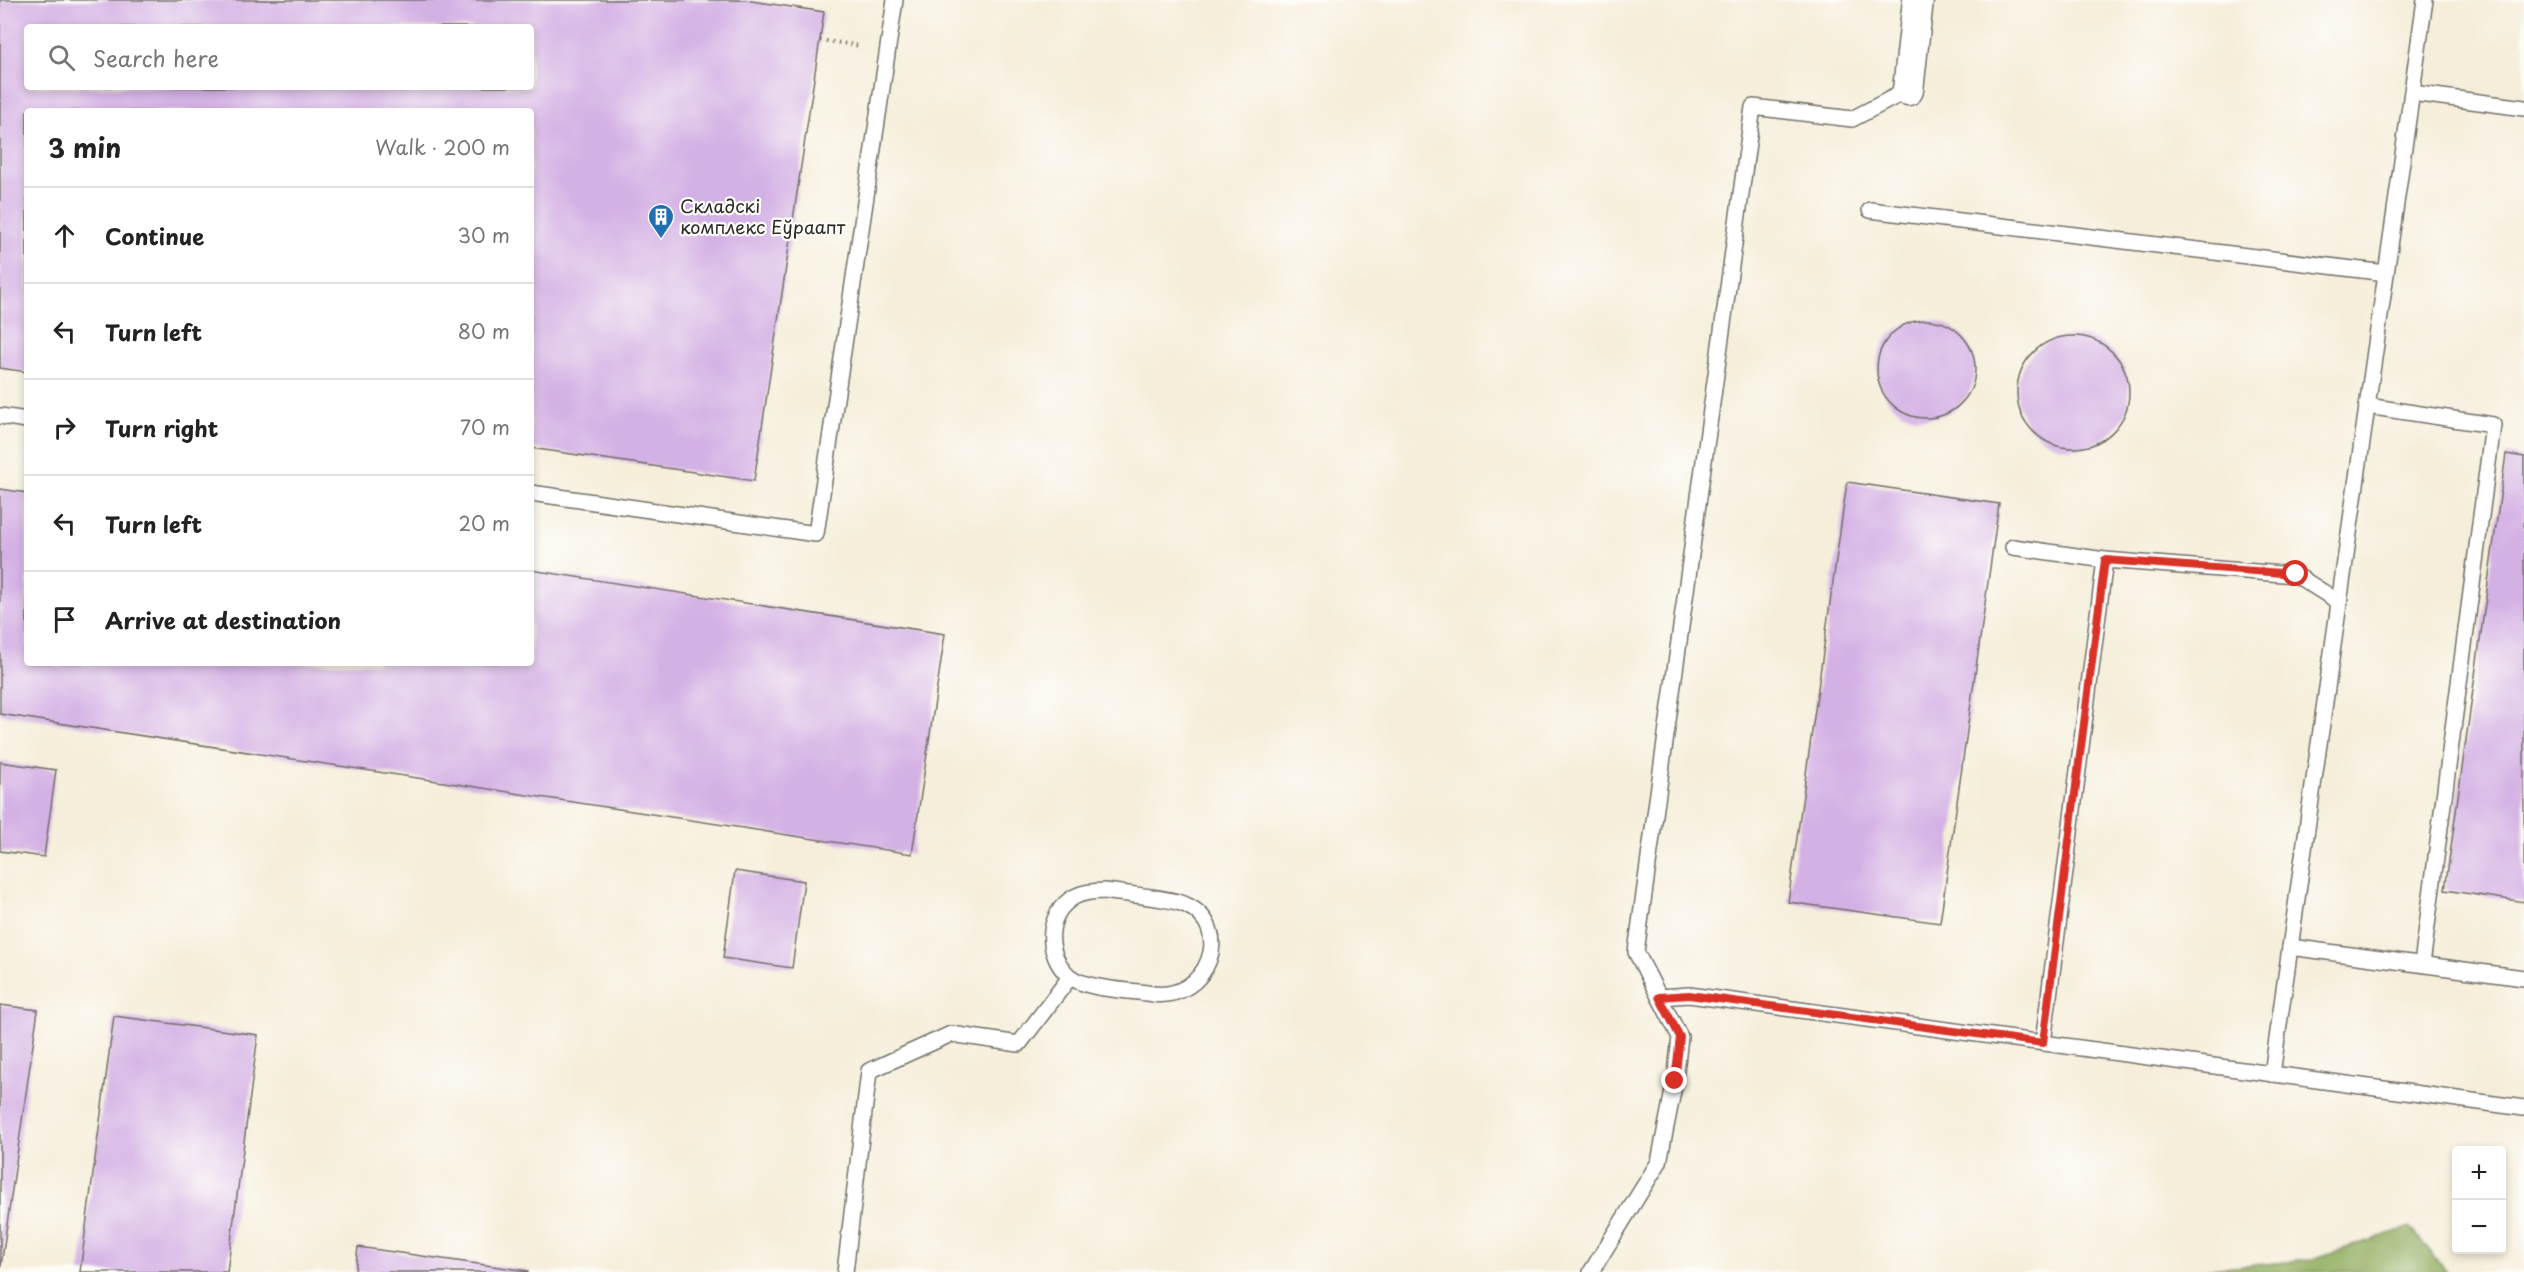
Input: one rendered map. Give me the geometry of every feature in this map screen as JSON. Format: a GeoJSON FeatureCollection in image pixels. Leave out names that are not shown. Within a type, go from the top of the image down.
{"type":"FeatureCollection","features":[{"type":"Feature","properties":{"kind":"street"},"geometry":{"type":"LineString","coordinates":[[1908,90],[1918,0]]}},
{"type":"Feature","properties":{"kind":"lane"},"geometry":{"type":"LineString","coordinates":[[534,493],[816,534],[895,0]]}},
{"type":"Feature","properties":{"kind":"lane"},"geometry":{"type":"LineString","coordinates":[[2272,1074],[2425,0]]}},
{"type":"Feature","properties":{"kind":"lane"},"geometry":{"type":"LineString","coordinates":[[1591,1272],[1659,1162],[1675,1081],[1680,1037],[1636,952],[1753,107],[1852,119],[1908,90]]}},
{"type":"Feature","properties":{"kind":"lane"},"geometry":{"type":"LineString","coordinates":[[2412,93],[2524,108]]}},
{"type":"Feature","properties":{"kind":"lane"},"geometry":{"type":"LineString","coordinates":[[1870,210],[2386,273]]}},
{"type":"Feature","properties":{"kind":"lane"},"geometry":{"type":"LineString","coordinates":[[2367,406],[2493,425],[2422,964]]}},
{"type":"Feature","properties":{"kind":"lane"},"geometry":{"type":"LineString","coordinates":[[0,416],[24,420]]}},
{"type":"Feature","properties":{"kind":"lane"},"geometry":{"type":"LineString","coordinates":[[2013,547],[2105,560],[2296,574],[2339,602]]}},
{"type":"Feature","properties":{"kind":"lane"},"geometry":{"type":"LineString","coordinates":[[2043,1043],[2105,560]]}},
{"type":"Feature","properties":{"kind":"lane"},"geometry":{"type":"LineString","coordinates":[[1105,891],[1185,904],[1198,913],[1207,927],[1211,950],[1204,973],[1193,985],[1179,993],[1163,995],[1083,984],[1070,977],[1059,965],[1053,952],[1051,937],[1054,922],[1061,908],[1074,897],[1089,892],[1105,891]]}},
{"type":"Feature","properties":{"kind":"lane"},"geometry":{"type":"LineString","coordinates":[[2290,946],[2524,978]]}},
{"type":"Feature","properties":{"kind":"lane"},"geometry":{"type":"LineString","coordinates":[[844,1272],[869,1071],[951,1035],[1019,1044],[1070,977]]}},
{"type":"Feature","properties":{"kind":"lane"},"geometry":{"type":"LineString","coordinates":[[1659,997],[1689,995],[2524,1108]]}},
{"type":"Feature","properties":{"kind":"path"},"geometry":{"type":"LineString","coordinates":[[820,40],[888,50]]}},
{"type":"Feature","properties":{"kind":"green space"},"geometry":{"type":"Polygon","coordinates":[[[2410,1227],[2447,1272],[2180,1272],[2309,1260],[2410,1227]]]}},
{"type":"Feature","properties":{"kind":"building","name":"Складскі комплекс Еўраапт"},"geometry":{"type":"Polygon","coordinates":[[[0,0],[745,0],[824,12],[754,481],[534,448],[534,108],[24,108],[24,372],[0,368],[0,0]]]}},
{"type":"Feature","properties":{"kind":"building"},"geometry":{"type":"Polygon","coordinates":[[[1926,320],[1945,324],[1961,334],[1971,350],[1975,369],[1971,388],[1961,404],[1945,414],[1926,418],[1907,414],[1891,404],[1881,388],[1877,369],[1881,350],[1891,334],[1907,324],[1926,320]]]}},
{"type":"Feature","properties":{"kind":"building"},"geometry":{"type":"Polygon","coordinates":[[[2073,336],[2095,340],[2113,352],[2125,370],[2129,392],[2125,414],[2113,432],[2095,444],[2073,448],[2051,444],[2033,432],[2021,414],[2017,392],[2021,370],[2033,352],[2051,340],[2073,336]]]}},
{"type":"Feature","properties":{"kind":"building"},"geometry":{"type":"Polygon","coordinates":[[[2506,454],[2524,457],[2524,902],[2445,890],[2506,454]]]}},
{"type":"Feature","properties":{"kind":"building"},"geometry":{"type":"Polygon","coordinates":[[[1847,482],[1999,504],[1940,923],[1788,902],[1847,482]]]}},
{"type":"Feature","properties":{"kind":"building"},"geometry":{"type":"Polygon","coordinates":[[[0,489],[24,493],[24,666],[534,666],[534,570],[945,634],[912,854],[0,714],[0,489]]]}},
{"type":"Feature","properties":{"kind":"building"},"geometry":{"type":"Polygon","coordinates":[[[0,762],[56,770],[44,857],[0,851],[0,762]]]}},
{"type":"Feature","properties":{"kind":"building"},"geometry":{"type":"Polygon","coordinates":[[[735,871],[804,881],[792,968],[723,958],[735,871]]]}},
{"type":"Feature","properties":{"kind":"building"},"geometry":{"type":"Polygon","coordinates":[[[0,1005],[38,1010],[1,1266],[0,1266],[0,1005]]]}},
{"type":"Feature","properties":{"kind":"building"},"geometry":{"type":"Polygon","coordinates":[[[114,1016],[258,1035],[227,1272],[80,1272],[114,1016]]]}},
{"type":"Feature","properties":{"kind":"building"},"geometry":{"type":"Polygon","coordinates":[[[358,1247],[528,1271],[528,1272],[355,1272],[358,1247]]]}},
{"type":"Feature","properties":{"kind":"place","name":"Складскі комплекс Еўраапт"},"geometry":{"type":"Point","coordinates":[661,240]}},
{"type":"Feature","properties":{"kind":"route"},"geometry":{"type":"LineString","coordinates":[[1675,1081],[1680,1037],[1659,997],[1689,995],[2043,1043],[2105,560],[2296,574]]}}]}
